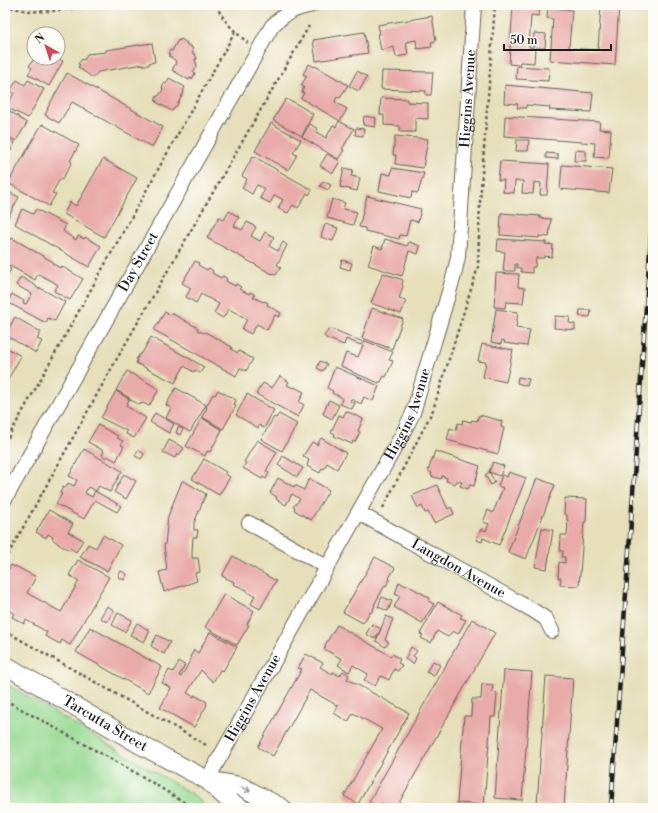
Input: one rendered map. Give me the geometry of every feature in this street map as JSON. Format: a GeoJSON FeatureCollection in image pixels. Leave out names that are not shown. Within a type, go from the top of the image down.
{"type":"FeatureCollection","features":[{"type":"Feature","properties":{"kind":"street","name":"Day Street"},"geometry":{"type":"LineString","coordinates":[[5,498],[272,26],[281,17],[292,10],[312,5]]}},
{"type":"Feature","properties":{"kind":"street","name":"Higgins Avenue"},"geometry":{"type":"LineString","coordinates":[[207,780],[359,513],[413,413],[458,257],[474,5]]}},
{"type":"Feature","properties":{"kind":"street","name":"Langdon Avenue"},"geometry":{"type":"LineString","coordinates":[[359,513],[534,611],[546,620],[552,631]]}},
{"type":"Feature","properties":{"kind":"street"},"geometry":{"type":"LineString","coordinates":[[249,523],[327,567]]}},
{"type":"Feature","properties":{"kind":"street","name":"Tarcutta Street"},"geometry":{"type":"LineString","coordinates":[[5,665],[139,744],[207,780],[232,803],[240,808]]}},
{"type":"Feature","properties":{"kind":"street","name":"Tarcutta Street"},"geometry":{"type":"LineString","coordinates":[[207,780],[240,786],[277,807]]}},
{"type":"Feature","properties":{"kind":"path"},"geometry":{"type":"LineString","coordinates":[[5,5],[27,12],[42,12],[97,5]]}},
{"type":"Feature","properties":{"kind":"path"},"geometry":{"type":"LineString","coordinates":[[216,5],[221,15],[235,32],[258,51]]}},
{"type":"Feature","properties":{"kind":"path"},"geometry":{"type":"LineString","coordinates":[[5,560],[115,362],[309,26]]}},
{"type":"Feature","properties":{"kind":"path"},"geometry":{"type":"LineString","coordinates":[[5,443],[235,32]]}},
{"type":"Feature","properties":{"kind":"path"},"geometry":{"type":"LineString","coordinates":[[5,631],[206,745]]}},
{"type":"Feature","properties":{"kind":"path"},"geometry":{"type":"LineString","coordinates":[[5,700],[145,778],[194,808]]}},
{"type":"Feature","properties":{"kind":"green space"},"geometry":{"type":"Polygon","coordinates":[[[5,683],[195,796],[208,808],[5,808],[5,683]]]}},
{"type":"Feature","properties":{"kind":"building"},"geometry":{"type":"Polygon","coordinates":[[[513,5],[540,5],[539,16],[531,15],[529,47],[533,48],[534,33],[546,34],[545,48],[535,48],[534,63],[520,62],[519,65],[509,64],[513,5]]]}},
{"type":"Feature","properties":{"kind":"building"},"geometry":{"type":"Polygon","coordinates":[[[601,5],[619,5],[615,65],[550,60],[553,19],[547,18],[548,7],[572,10],[569,48],[598,50],[601,5]]]}},
{"type":"Feature","properties":{"kind":"building"},"geometry":{"type":"Polygon","coordinates":[[[432,16],[436,41],[431,42],[432,47],[417,49],[416,40],[406,42],[408,55],[396,57],[394,47],[381,50],[378,25],[432,16]]]}},
{"type":"Feature","properties":{"kind":"building"},"geometry":{"type":"Polygon","coordinates":[[[364,32],[368,53],[316,61],[313,40],[364,32]]]}},
{"type":"Feature","properties":{"kind":"building"},"geometry":{"type":"Polygon","coordinates":[[[181,39],[192,47],[193,54],[195,54],[197,59],[195,59],[197,66],[193,72],[195,73],[192,79],[190,78],[189,80],[172,70],[176,63],[175,60],[168,54],[170,50],[172,51],[178,40],[180,41],[181,39]]]}},
{"type":"Feature","properties":{"kind":"building"},"geometry":{"type":"Polygon","coordinates":[[[152,43],[155,62],[149,63],[149,65],[143,64],[98,72],[93,78],[78,67],[80,65],[78,64],[82,59],[84,60],[87,54],[152,43]]]}},
{"type":"Feature","properties":{"kind":"building"},"geometry":{"type":"Polygon","coordinates":[[[309,64],[348,85],[340,98],[337,97],[335,102],[347,109],[340,121],[301,98],[304,93],[302,92],[304,87],[301,85],[307,76],[303,74],[309,64]]]}},
{"type":"Feature","properties":{"kind":"building"},"geometry":{"type":"Polygon","coordinates":[[[29,66],[60,66],[49,86],[28,74],[32,68],[29,66]]]}},
{"type":"Feature","properties":{"kind":"building"},"geometry":{"type":"Polygon","coordinates":[[[517,66],[549,68],[548,81],[516,79],[517,66]]]}},
{"type":"Feature","properties":{"kind":"building"},"geometry":{"type":"Polygon","coordinates":[[[357,71],[367,77],[359,91],[349,86],[357,71]]]}},
{"type":"Feature","properties":{"kind":"building"},"geometry":{"type":"Polygon","coordinates":[[[382,71],[433,72],[431,95],[426,95],[426,91],[381,89],[382,71]]]}},
{"type":"Feature","properties":{"kind":"building"},"geometry":{"type":"Polygon","coordinates":[[[67,73],[163,127],[152,147],[72,102],[59,123],[45,115],[67,73]]]}},
{"type":"Feature","properties":{"kind":"building"},"geometry":{"type":"Polygon","coordinates":[[[169,78],[185,87],[176,107],[172,111],[155,100],[163,89],[164,83],[166,84],[169,78]]]}},
{"type":"Feature","properties":{"kind":"building"},"geometry":{"type":"Polygon","coordinates":[[[17,80],[25,85],[28,80],[44,89],[28,118],[6,107],[14,93],[10,91],[17,80]]]}},
{"type":"Feature","properties":{"kind":"building"},"geometry":{"type":"Polygon","coordinates":[[[505,85],[593,93],[591,112],[549,110],[550,107],[526,105],[526,108],[517,108],[518,104],[504,103],[505,85]]]}},
{"type":"Feature","properties":{"kind":"building"},"geometry":{"type":"Polygon","coordinates":[[[381,98],[407,99],[407,102],[428,103],[428,119],[415,118],[415,132],[400,132],[400,126],[384,125],[384,115],[380,115],[381,98]]]}},
{"type":"Feature","properties":{"kind":"building"},"geometry":{"type":"Polygon","coordinates":[[[286,99],[313,114],[302,136],[273,120],[286,99]]]}},
{"type":"Feature","properties":{"kind":"building"},"geometry":{"type":"Polygon","coordinates":[[[6,109],[27,123],[16,141],[5,135],[6,109]]]}},
{"type":"Feature","properties":{"kind":"building"},"geometry":{"type":"Polygon","coordinates":[[[364,116],[376,118],[375,127],[363,125],[364,116]]]}},
{"type":"Feature","properties":{"kind":"building"},"geometry":{"type":"Polygon","coordinates":[[[505,116],[600,122],[599,129],[611,130],[609,158],[594,157],[595,143],[504,136],[505,116]]]}},
{"type":"Feature","properties":{"kind":"building"},"geometry":{"type":"Polygon","coordinates":[[[339,121],[354,129],[338,159],[302,137],[310,124],[318,129],[316,132],[326,138],[333,125],[336,127],[339,121]]]}},
{"type":"Feature","properties":{"kind":"building"},"geometry":{"type":"Polygon","coordinates":[[[271,123],[301,140],[293,153],[297,155],[288,170],[255,151],[271,123]]]}},
{"type":"Feature","properties":{"kind":"building"},"geometry":{"type":"Polygon","coordinates":[[[42,124],[79,145],[62,180],[60,179],[52,193],[56,194],[49,206],[8,183],[42,124]]]}},
{"type":"Feature","properties":{"kind":"building"},"geometry":{"type":"Polygon","coordinates":[[[356,128],[364,129],[363,136],[355,135],[356,128]]]}},
{"type":"Feature","properties":{"kind":"building"},"geometry":{"type":"Polygon","coordinates":[[[5,136],[15,143],[5,161],[5,136]]]}},
{"type":"Feature","properties":{"kind":"building"},"geometry":{"type":"Polygon","coordinates":[[[395,136],[428,139],[423,168],[395,164],[396,155],[393,155],[395,136]]]}},
{"type":"Feature","properties":{"kind":"building"},"geometry":{"type":"Polygon","coordinates":[[[517,140],[529,140],[528,151],[516,151],[517,140]]]}},
{"type":"Feature","properties":{"kind":"building"},"geometry":{"type":"Polygon","coordinates":[[[575,150],[586,151],[586,161],[574,161],[575,150]]]}},
{"type":"Feature","properties":{"kind":"building"},"geometry":{"type":"Polygon","coordinates":[[[546,153],[558,154],[558,159],[546,158],[546,153]]]}},
{"type":"Feature","properties":{"kind":"building"},"geometry":{"type":"Polygon","coordinates":[[[327,154],[340,161],[333,173],[320,166],[327,154]]]}},
{"type":"Feature","properties":{"kind":"building"},"geometry":{"type":"Polygon","coordinates":[[[253,156],[312,190],[309,195],[307,193],[298,208],[293,205],[288,213],[278,208],[283,200],[275,195],[270,203],[260,198],[265,189],[257,185],[252,194],[242,188],[247,179],[242,176],[253,156]]]}},
{"type":"Feature","properties":{"kind":"building"},"geometry":{"type":"Polygon","coordinates":[[[103,159],[137,178],[104,237],[64,214],[70,202],[76,206],[103,159]]]}},
{"type":"Feature","properties":{"kind":"building"},"geometry":{"type":"Polygon","coordinates":[[[500,161],[549,164],[547,195],[540,195],[541,183],[534,182],[533,194],[522,193],[523,181],[515,181],[514,193],[503,192],[504,180],[498,180],[500,161]]]}},
{"type":"Feature","properties":{"kind":"building"},"geometry":{"type":"Polygon","coordinates":[[[562,165],[612,169],[609,193],[560,189],[562,165]]]}},
{"type":"Feature","properties":{"kind":"building"},"geometry":{"type":"Polygon","coordinates":[[[344,168],[353,170],[351,176],[360,178],[357,191],[340,187],[344,168]]]}},
{"type":"Feature","properties":{"kind":"building"},"geometry":{"type":"Polygon","coordinates":[[[392,168],[424,173],[418,193],[412,192],[411,198],[379,191],[382,173],[391,175],[392,168]]]}},
{"type":"Feature","properties":{"kind":"building"},"geometry":{"type":"Polygon","coordinates":[[[323,181],[331,185],[328,190],[320,186],[323,181]]]}},
{"type":"Feature","properties":{"kind":"building"},"geometry":{"type":"Polygon","coordinates":[[[5,190],[19,197],[5,223],[5,190]]]}},
{"type":"Feature","properties":{"kind":"building"},"geometry":{"type":"Polygon","coordinates":[[[367,196],[421,209],[418,222],[410,220],[406,236],[400,235],[399,239],[365,231],[365,228],[359,227],[367,196]]]}},
{"type":"Feature","properties":{"kind":"building"},"geometry":{"type":"Polygon","coordinates":[[[332,199],[345,203],[343,209],[357,212],[353,225],[327,218],[332,199]]]}},
{"type":"Feature","properties":{"kind":"building"},"geometry":{"type":"Polygon","coordinates":[[[22,209],[33,214],[36,209],[66,225],[63,231],[76,240],[78,236],[84,239],[85,237],[101,246],[89,267],[15,224],[22,209]]]}},
{"type":"Feature","properties":{"kind":"building"},"geometry":{"type":"Polygon","coordinates":[[[229,211],[239,217],[234,226],[242,230],[247,222],[256,227],[251,236],[260,241],[265,232],[274,237],[269,246],[278,251],[283,242],[287,245],[277,265],[281,267],[276,275],[207,238],[219,217],[224,220],[229,211]]]}},
{"type":"Feature","properties":{"kind":"building"},"geometry":{"type":"Polygon","coordinates":[[[501,213],[540,216],[540,218],[551,219],[549,237],[539,236],[539,238],[500,235],[501,213]]]}},
{"type":"Feature","properties":{"kind":"building"},"geometry":{"type":"Polygon","coordinates":[[[325,224],[338,228],[333,241],[321,237],[325,224]]]}},
{"type":"Feature","properties":{"kind":"building"},"geometry":{"type":"Polygon","coordinates":[[[6,237],[11,240],[12,238],[53,262],[52,263],[60,268],[61,266],[83,279],[70,300],[54,291],[58,285],[52,281],[38,274],[35,280],[5,263],[8,258],[5,256],[6,237]]]}},
{"type":"Feature","properties":{"kind":"building"},"geometry":{"type":"Polygon","coordinates":[[[385,239],[407,246],[409,242],[420,246],[418,254],[409,251],[402,276],[368,265],[374,246],[382,249],[385,239]]]}},
{"type":"Feature","properties":{"kind":"building"},"geometry":{"type":"Polygon","coordinates":[[[498,239],[546,242],[545,244],[553,245],[552,257],[544,256],[544,258],[536,258],[535,267],[532,267],[532,273],[521,272],[521,268],[517,268],[517,264],[515,264],[515,271],[503,271],[505,252],[497,251],[498,239]]]}},
{"type":"Feature","properties":{"kind":"building"},"geometry":{"type":"Polygon","coordinates":[[[342,260],[352,263],[350,270],[340,267],[342,260]]]}},
{"type":"Feature","properties":{"kind":"building"},"geometry":{"type":"Polygon","coordinates":[[[195,261],[199,263],[198,265],[207,270],[209,268],[213,271],[212,273],[221,278],[223,276],[227,279],[226,281],[235,286],[236,284],[241,287],[239,289],[249,294],[250,292],[255,295],[253,297],[268,303],[267,305],[281,313],[279,317],[275,315],[267,330],[257,324],[251,334],[242,329],[247,319],[229,309],[223,318],[214,313],[219,304],[201,294],[196,303],[186,297],[191,288],[182,283],[195,261]]]}},
{"type":"Feature","properties":{"kind":"building"},"geometry":{"type":"Polygon","coordinates":[[[5,266],[11,269],[5,280],[5,266]]]}},
{"type":"Feature","properties":{"kind":"building"},"geometry":{"type":"Polygon","coordinates":[[[383,273],[403,280],[403,286],[399,299],[406,301],[401,314],[371,303],[383,273]]]}},
{"type":"Feature","properties":{"kind":"building"},"geometry":{"type":"Polygon","coordinates":[[[496,273],[519,274],[518,287],[525,288],[523,303],[506,302],[505,308],[494,307],[496,273]]]}},
{"type":"Feature","properties":{"kind":"building"},"geometry":{"type":"Polygon","coordinates":[[[21,277],[39,289],[40,288],[65,302],[55,321],[48,318],[46,323],[7,302],[12,294],[24,301],[23,303],[26,304],[32,294],[16,285],[21,277]]]}},
{"type":"Feature","properties":{"kind":"building"},"geometry":{"type":"Polygon","coordinates":[[[372,308],[403,319],[392,349],[362,338],[372,308]]]}},
{"type":"Feature","properties":{"kind":"building"},"geometry":{"type":"Polygon","coordinates":[[[496,309],[518,312],[516,328],[530,330],[527,346],[504,343],[505,341],[502,340],[501,344],[491,342],[496,309]]]}},
{"type":"Feature","properties":{"kind":"building"},"geometry":{"type":"Polygon","coordinates":[[[580,310],[591,310],[590,317],[579,316],[580,310]]]}},
{"type":"Feature","properties":{"kind":"building"},"geometry":{"type":"Polygon","coordinates":[[[165,312],[170,315],[171,313],[198,328],[197,330],[204,333],[205,332],[232,347],[231,349],[238,353],[239,351],[253,359],[246,371],[240,368],[236,376],[154,330],[165,312]]]}},
{"type":"Feature","properties":{"kind":"building"},"geometry":{"type":"Polygon","coordinates":[[[555,316],[570,317],[569,323],[575,324],[575,330],[554,328],[555,316]]]}},
{"type":"Feature","properties":{"kind":"building"},"geometry":{"type":"Polygon","coordinates":[[[15,317],[41,332],[37,339],[42,341],[36,353],[5,335],[15,317]]]}},
{"type":"Feature","properties":{"kind":"building"},"geometry":{"type":"Polygon","coordinates":[[[330,328],[363,342],[361,345],[346,339],[344,345],[326,338],[324,336],[330,328]]]}},
{"type":"Feature","properties":{"kind":"building"},"geometry":{"type":"Polygon","coordinates":[[[151,337],[204,367],[200,373],[195,370],[194,372],[184,366],[175,383],[136,363],[136,360],[142,353],[151,337]]]}},
{"type":"Feature","properties":{"kind":"building"},"geometry":{"type":"Polygon","coordinates":[[[365,341],[393,352],[389,360],[393,361],[386,377],[384,376],[379,383],[341,366],[346,353],[358,357],[365,341]]]}},
{"type":"Feature","properties":{"kind":"building"},"geometry":{"type":"Polygon","coordinates":[[[482,344],[513,350],[506,382],[483,377],[486,362],[478,361],[482,344]]]}},
{"type":"Feature","properties":{"kind":"building"},"geometry":{"type":"Polygon","coordinates":[[[5,347],[21,356],[5,385],[5,347]]]}},
{"type":"Feature","properties":{"kind":"building"},"geometry":{"type":"Polygon","coordinates":[[[320,361],[327,364],[323,371],[317,368],[320,361]]]}},
{"type":"Feature","properties":{"kind":"building"},"geometry":{"type":"Polygon","coordinates":[[[335,367],[379,386],[373,401],[364,397],[361,404],[351,399],[350,401],[355,403],[352,409],[340,404],[342,399],[341,397],[332,393],[333,391],[327,388],[335,367]]]}},
{"type":"Feature","properties":{"kind":"building"},"geometry":{"type":"Polygon","coordinates":[[[127,371],[159,389],[149,406],[143,403],[140,405],[116,390],[127,371]]]}},
{"type":"Feature","properties":{"kind":"building"},"geometry":{"type":"Polygon","coordinates":[[[280,376],[289,382],[287,385],[304,392],[299,402],[304,405],[298,417],[256,394],[263,383],[272,388],[280,376]]]}},
{"type":"Feature","properties":{"kind":"building"},"geometry":{"type":"Polygon","coordinates":[[[518,377],[529,379],[527,386],[517,383],[518,377]]]}},
{"type":"Feature","properties":{"kind":"building"},"geometry":{"type":"Polygon","coordinates":[[[176,388],[206,405],[190,432],[166,418],[171,408],[166,405],[176,388]]]}},
{"type":"Feature","properties":{"kind":"building"},"geometry":{"type":"Polygon","coordinates":[[[218,390],[236,400],[234,405],[236,406],[223,429],[202,417],[213,394],[215,395],[218,390]]]}},
{"type":"Feature","properties":{"kind":"building"},"geometry":{"type":"Polygon","coordinates":[[[116,391],[129,399],[126,406],[146,418],[134,438],[126,434],[127,431],[101,418],[116,391]]]}},
{"type":"Feature","properties":{"kind":"building"},"geometry":{"type":"Polygon","coordinates":[[[247,394],[274,410],[264,428],[259,425],[258,428],[236,415],[247,394]]]}},
{"type":"Feature","properties":{"kind":"building"},"geometry":{"type":"Polygon","coordinates":[[[329,400],[339,405],[332,419],[323,414],[329,400]]]}},
{"type":"Feature","properties":{"kind":"building"},"geometry":{"type":"Polygon","coordinates":[[[346,411],[363,419],[358,431],[360,432],[355,442],[353,441],[352,444],[334,436],[335,434],[331,432],[339,415],[343,417],[346,411]]]}},
{"type":"Feature","properties":{"kind":"building"},"geometry":{"type":"Polygon","coordinates":[[[155,413],[174,424],[169,433],[150,422],[155,413]]]}},
{"type":"Feature","properties":{"kind":"building"},"geometry":{"type":"Polygon","coordinates":[[[279,414],[297,424],[282,451],[261,439],[274,417],[276,418],[279,414]]]}},
{"type":"Feature","properties":{"kind":"building"},"geometry":{"type":"Polygon","coordinates":[[[479,415],[502,421],[501,427],[504,428],[498,454],[447,440],[450,428],[456,430],[458,423],[462,424],[463,420],[471,422],[472,420],[477,421],[479,415]]]}},
{"type":"Feature","properties":{"kind":"building"},"geometry":{"type":"Polygon","coordinates":[[[202,418],[222,430],[210,452],[207,451],[205,456],[186,446],[202,418]]]}},
{"type":"Feature","properties":{"kind":"building"},"geometry":{"type":"Polygon","coordinates":[[[98,425],[118,436],[117,438],[123,441],[121,445],[124,446],[116,461],[107,456],[106,458],[102,455],[104,451],[88,442],[98,425]]]}},
{"type":"Feature","properties":{"kind":"building"},"geometry":{"type":"Polygon","coordinates":[[[178,427],[183,429],[180,435],[176,433],[178,427]]]}},
{"type":"Feature","properties":{"kind":"building"},"geometry":{"type":"Polygon","coordinates":[[[321,438],[346,453],[337,469],[327,463],[324,469],[322,468],[320,473],[307,466],[309,460],[303,456],[312,442],[317,445],[321,438]]]}},
{"type":"Feature","properties":{"kind":"building"},"geometry":{"type":"Polygon","coordinates":[[[169,440],[184,448],[175,458],[163,452],[169,440]]]}},
{"type":"Feature","properties":{"kind":"building"},"geometry":{"type":"Polygon","coordinates":[[[257,440],[277,452],[266,471],[269,473],[266,479],[263,477],[262,479],[243,468],[246,463],[244,462],[257,440]]]}},
{"type":"Feature","properties":{"kind":"building"},"geometry":{"type":"Polygon","coordinates":[[[84,449],[122,471],[110,492],[99,486],[96,491],[88,487],[85,493],[92,497],[95,491],[121,506],[117,512],[95,500],[84,519],[56,504],[62,494],[60,493],[63,487],[65,488],[68,483],[74,486],[77,480],[69,476],[84,449]]]}},
{"type":"Feature","properties":{"kind":"building"},"geometry":{"type":"Polygon","coordinates":[[[138,450],[144,454],[141,459],[135,456],[138,450]]]}},
{"type":"Feature","properties":{"kind":"building"},"geometry":{"type":"Polygon","coordinates":[[[435,451],[480,466],[474,486],[470,485],[468,489],[460,486],[462,482],[457,481],[455,484],[446,481],[447,478],[442,476],[441,479],[431,476],[432,473],[428,471],[435,451]]]}},
{"type":"Feature","properties":{"kind":"building"},"geometry":{"type":"Polygon","coordinates":[[[283,456],[303,468],[297,477],[278,465],[283,456]]]}},
{"type":"Feature","properties":{"kind":"building"},"geometry":{"type":"Polygon","coordinates":[[[204,459],[226,472],[225,474],[230,477],[219,495],[192,479],[204,459]]]}},
{"type":"Feature","properties":{"kind":"building"},"geometry":{"type":"Polygon","coordinates":[[[493,462],[504,466],[500,476],[489,472],[493,462]]]}},
{"type":"Feature","properties":{"kind":"building"},"geometry":{"type":"Polygon","coordinates":[[[489,472],[495,482],[491,485],[485,475],[489,472]]]}},
{"type":"Feature","properties":{"kind":"building"},"geometry":{"type":"Polygon","coordinates":[[[509,472],[526,478],[499,545],[483,538],[482,542],[476,540],[481,529],[486,531],[489,524],[483,522],[488,510],[493,513],[503,488],[498,486],[502,475],[507,477],[509,472]]]}},
{"type":"Feature","properties":{"kind":"building"},"geometry":{"type":"Polygon","coordinates":[[[124,474],[136,481],[126,499],[114,492],[124,474]]]}},
{"type":"Feature","properties":{"kind":"building"},"geometry":{"type":"Polygon","coordinates":[[[278,478],[294,487],[295,485],[304,490],[308,480],[309,481],[310,479],[329,490],[311,520],[294,510],[295,508],[293,507],[300,499],[292,494],[286,505],[270,493],[278,478]]]}},
{"type":"Feature","properties":{"kind":"building"},"geometry":{"type":"Polygon","coordinates":[[[537,478],[555,485],[526,559],[508,552],[537,478]]]}},
{"type":"Feature","properties":{"kind":"building"},"geometry":{"type":"Polygon","coordinates":[[[182,481],[206,494],[194,523],[194,530],[198,530],[197,537],[193,537],[192,558],[198,558],[200,572],[195,573],[197,581],[164,592],[159,572],[167,570],[164,545],[168,516],[182,481]]]}},
{"type":"Feature","properties":{"kind":"building"},"geometry":{"type":"Polygon","coordinates":[[[437,485],[448,509],[451,507],[454,514],[434,523],[428,512],[425,513],[422,506],[418,508],[412,496],[437,485]]]}},
{"type":"Feature","properties":{"kind":"building"},"geometry":{"type":"Polygon","coordinates":[[[565,498],[587,499],[579,586],[560,585],[561,578],[558,578],[559,562],[565,563],[565,557],[562,557],[563,551],[560,551],[561,535],[567,535],[568,520],[567,515],[564,514],[565,498]]]}},
{"type":"Feature","properties":{"kind":"building"},"geometry":{"type":"Polygon","coordinates":[[[49,510],[73,524],[68,532],[83,540],[76,552],[70,548],[69,550],[58,544],[52,539],[53,537],[48,534],[46,538],[36,532],[49,510]]]}},
{"type":"Feature","properties":{"kind":"building"},"geometry":{"type":"Polygon","coordinates":[[[542,528],[553,530],[547,569],[535,567],[542,528]]]}},
{"type":"Feature","properties":{"kind":"building"},"geometry":{"type":"Polygon","coordinates":[[[103,535],[121,545],[107,571],[80,557],[88,544],[96,548],[103,535]]]}},
{"type":"Feature","properties":{"kind":"building"},"geometry":{"type":"Polygon","coordinates":[[[233,556],[276,581],[260,609],[251,604],[255,595],[233,584],[234,582],[222,576],[233,556]]]}},
{"type":"Feature","properties":{"kind":"building"},"geometry":{"type":"Polygon","coordinates":[[[375,557],[395,568],[371,613],[370,612],[363,623],[343,612],[375,557]]]}},
{"type":"Feature","properties":{"kind":"building"},"geometry":{"type":"Polygon","coordinates":[[[78,560],[109,577],[70,645],[62,640],[60,644],[45,636],[47,632],[26,620],[24,624],[12,617],[14,614],[10,611],[8,615],[5,614],[5,574],[11,565],[36,577],[27,593],[61,612],[79,581],[69,575],[78,560]]]}},
{"type":"Feature","properties":{"kind":"building"},"geometry":{"type":"Polygon","coordinates":[[[121,571],[127,574],[124,580],[118,577],[121,571]]]}},
{"type":"Feature","properties":{"kind":"building"},"geometry":{"type":"Polygon","coordinates":[[[399,582],[430,598],[428,601],[434,604],[422,623],[394,607],[400,596],[395,594],[399,582]]]}},
{"type":"Feature","properties":{"kind":"building"},"geometry":{"type":"Polygon","coordinates":[[[224,594],[254,611],[247,624],[249,625],[237,645],[205,627],[224,594]]]}},
{"type":"Feature","properties":{"kind":"building"},"geometry":{"type":"Polygon","coordinates":[[[382,597],[392,601],[388,611],[378,607],[382,597]]]}},
{"type":"Feature","properties":{"kind":"building"},"geometry":{"type":"Polygon","coordinates":[[[438,602],[462,615],[460,618],[466,620],[458,634],[453,631],[448,637],[437,631],[431,643],[421,638],[423,635],[420,634],[438,602]]]}},
{"type":"Feature","properties":{"kind":"building"},"geometry":{"type":"Polygon","coordinates":[[[107,606],[114,610],[107,622],[100,618],[107,606]]]}},
{"type":"Feature","properties":{"kind":"building"},"geometry":{"type":"Polygon","coordinates":[[[118,613],[132,620],[125,632],[112,625],[118,613]]]}},
{"type":"Feature","properties":{"kind":"building"},"geometry":{"type":"Polygon","coordinates":[[[386,616],[393,619],[385,640],[389,642],[385,647],[376,641],[386,616]]]}},
{"type":"Feature","properties":{"kind":"building"},"geometry":{"type":"Polygon","coordinates":[[[472,619],[495,633],[396,808],[390,808],[381,803],[379,808],[369,802],[472,619]]]}},
{"type":"Feature","properties":{"kind":"building"},"geometry":{"type":"Polygon","coordinates":[[[137,623],[150,631],[144,642],[130,635],[137,623]]]}},
{"type":"Feature","properties":{"kind":"building"},"geometry":{"type":"Polygon","coordinates":[[[372,624],[381,629],[375,639],[366,634],[372,624]]]}},
{"type":"Feature","properties":{"kind":"building"},"geometry":{"type":"Polygon","coordinates":[[[337,625],[391,656],[392,654],[400,659],[398,663],[402,665],[398,671],[394,669],[389,680],[381,676],[375,686],[364,680],[368,674],[353,665],[349,672],[338,665],[342,659],[324,649],[337,625]]]}},
{"type":"Feature","properties":{"kind":"building"},"geometry":{"type":"Polygon","coordinates":[[[90,627],[162,667],[148,693],[76,652],[90,627]]]}},
{"type":"Feature","properties":{"kind":"building"},"geometry":{"type":"Polygon","coordinates":[[[210,632],[237,647],[223,671],[220,670],[213,682],[201,670],[187,693],[207,702],[207,705],[194,727],[160,708],[171,688],[162,683],[169,670],[173,672],[179,662],[185,665],[179,676],[181,677],[191,659],[190,657],[194,650],[198,653],[210,632]]]}},
{"type":"Feature","properties":{"kind":"building"},"geometry":{"type":"Polygon","coordinates":[[[157,635],[170,642],[164,654],[151,646],[157,635]]]}},
{"type":"Feature","properties":{"kind":"building"},"geometry":{"type":"Polygon","coordinates":[[[411,647],[417,651],[413,656],[416,658],[413,664],[405,659],[411,647]]]}},
{"type":"Feature","properties":{"kind":"building"},"geometry":{"type":"Polygon","coordinates":[[[306,654],[323,663],[320,667],[332,674],[333,672],[340,676],[343,671],[349,675],[347,679],[409,713],[358,804],[344,796],[382,729],[353,713],[348,722],[334,713],[338,706],[310,690],[273,756],[258,747],[302,669],[298,668],[306,654]]]}},
{"type":"Feature","properties":{"kind":"building"},"geometry":{"type":"Polygon","coordinates":[[[433,661],[440,665],[434,676],[426,672],[433,661]]]}},
{"type":"Feature","properties":{"kind":"building"},"geometry":{"type":"Polygon","coordinates":[[[504,670],[532,672],[522,800],[495,798],[504,670]]]}},
{"type":"Feature","properties":{"kind":"building"},"geometry":{"type":"Polygon","coordinates":[[[546,676],[573,678],[564,807],[537,805],[546,676]]]}},
{"type":"Feature","properties":{"kind":"building"},"geometry":{"type":"Polygon","coordinates":[[[482,684],[493,685],[492,692],[497,693],[495,717],[491,717],[484,805],[457,803],[464,716],[471,716],[472,699],[481,699],[482,684]]]}},
{"type":"Feature","properties":{"kind":"railway"},"geometry":{"type":"LineString","coordinates":[[611,808],[653,206]]}}]}
